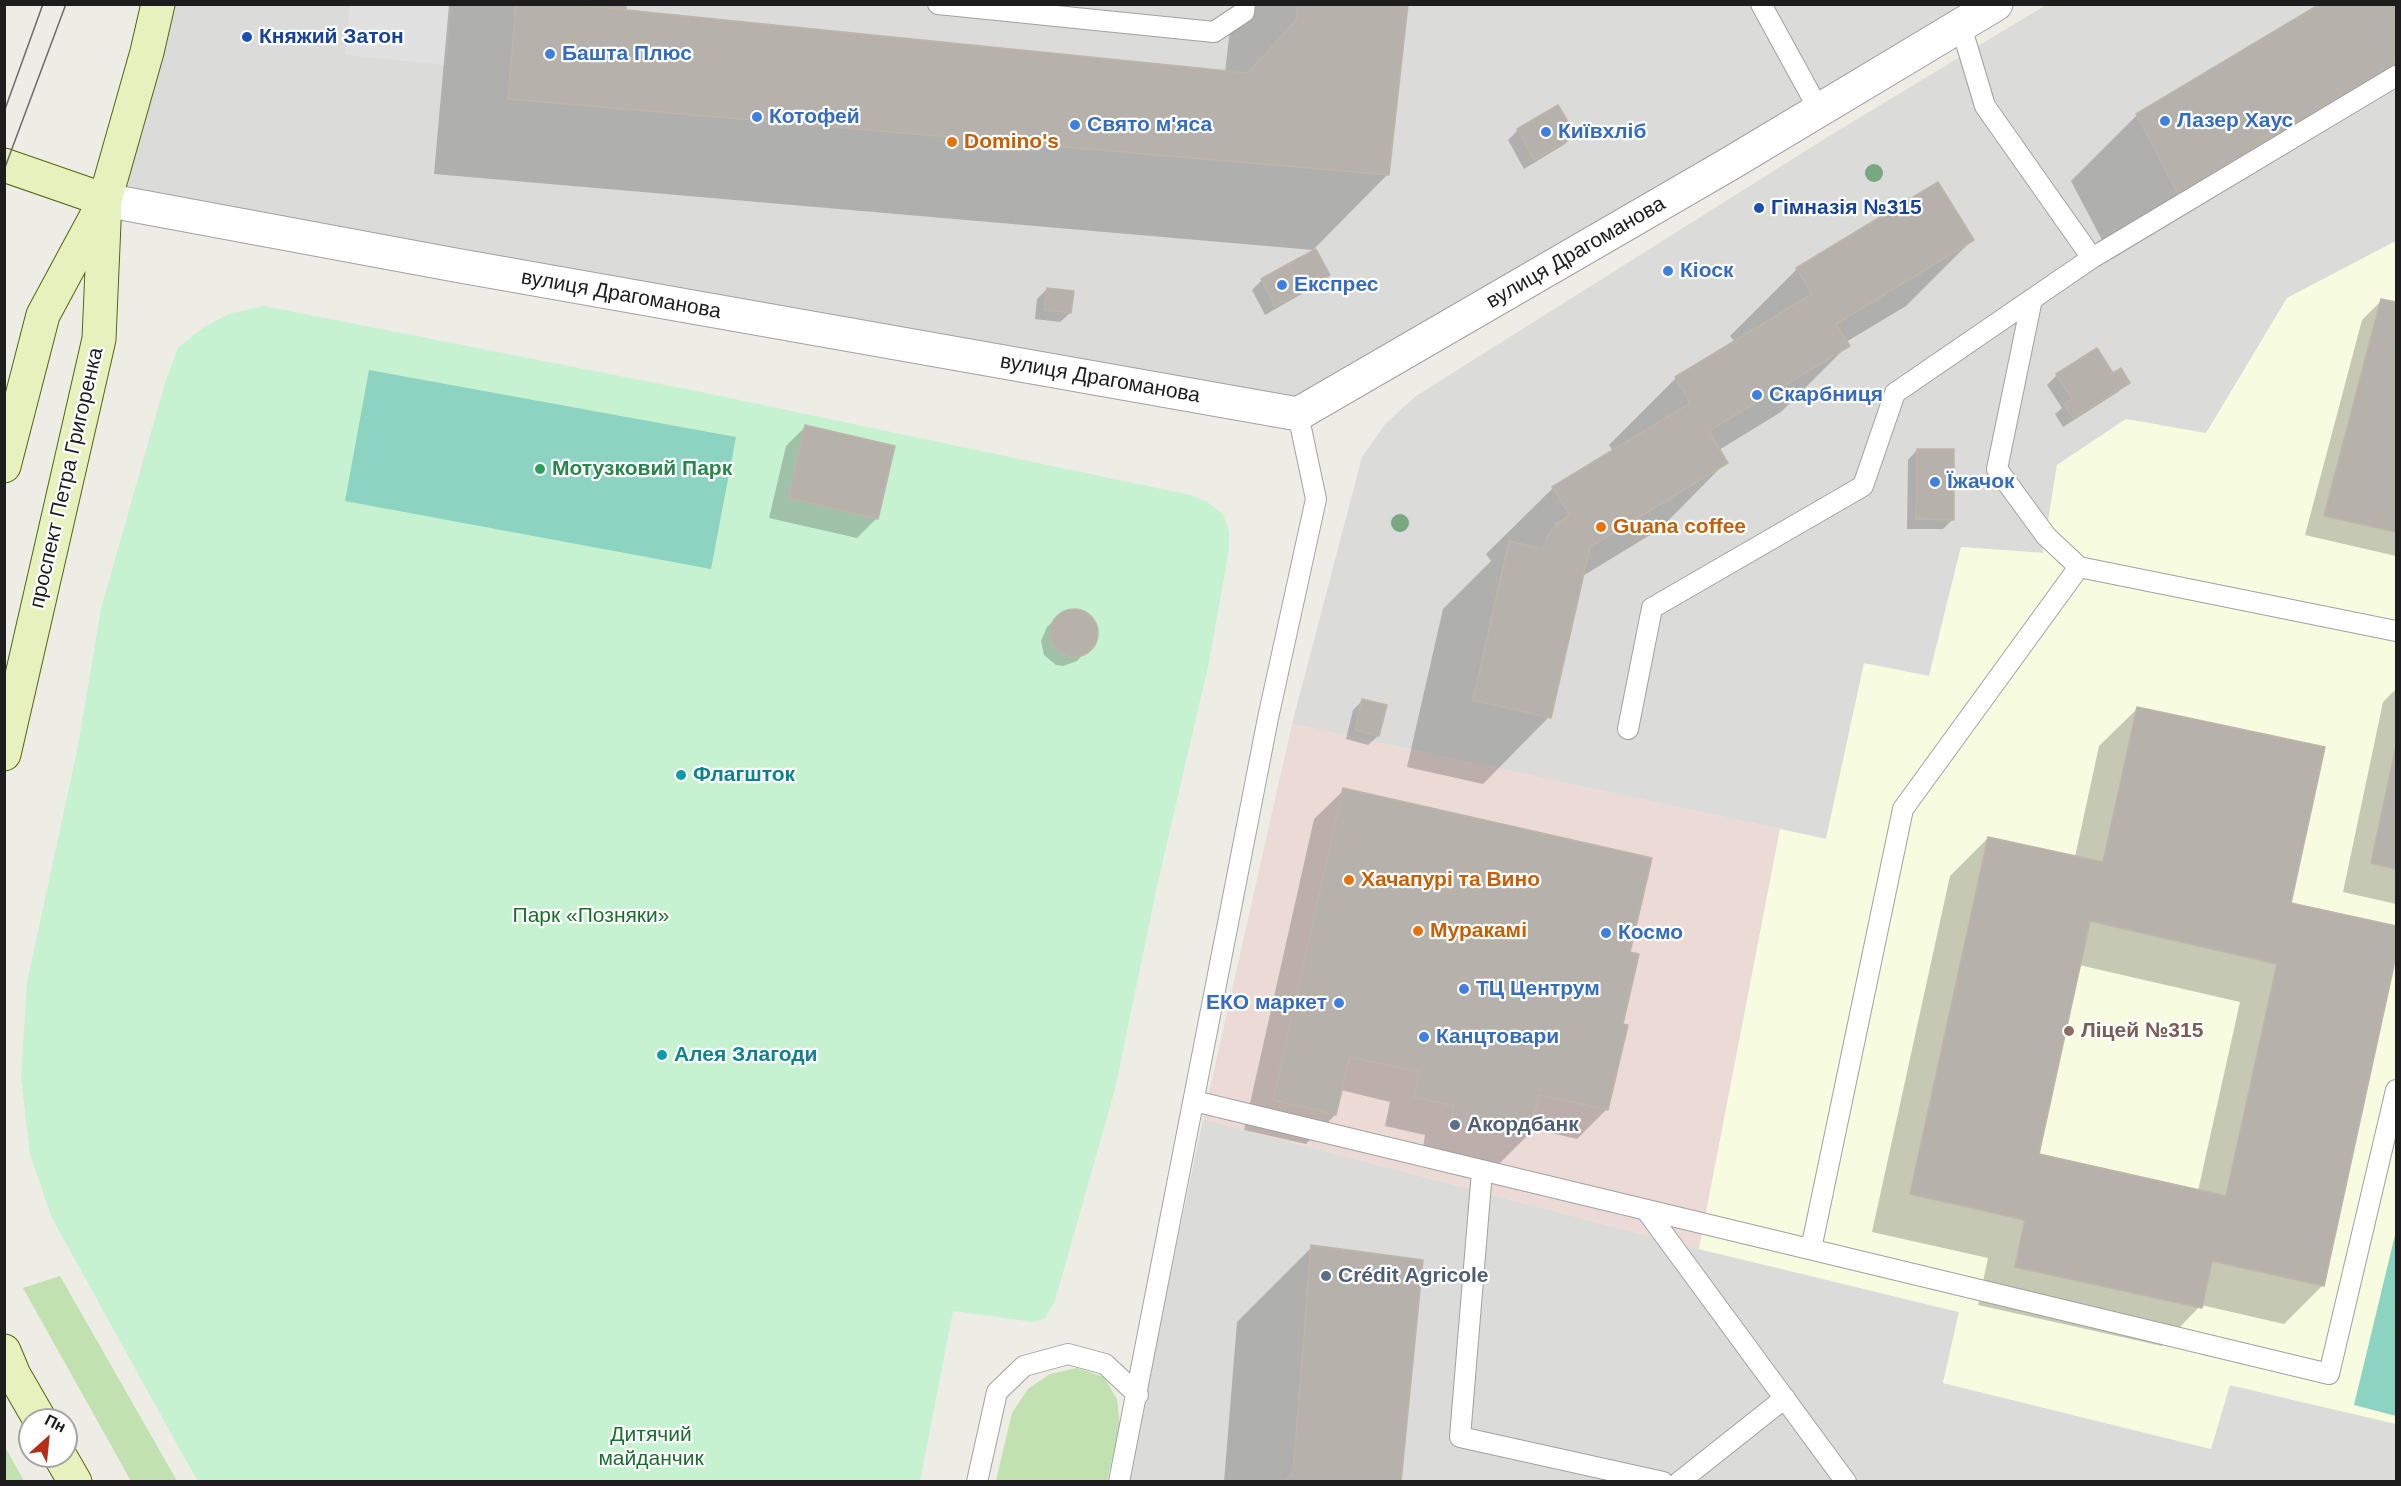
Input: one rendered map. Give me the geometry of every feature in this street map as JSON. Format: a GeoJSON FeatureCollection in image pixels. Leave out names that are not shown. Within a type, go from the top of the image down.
{"type":"FeatureCollection","features":[{"type":"Feature","properties":{"kind":"main road","name":"проспект Петра Григоренка"},"geometry":{"type":"LineString","coordinates":[[4,466],[42,315],[105,200],[147,52],[158,4]]}},
{"type":"Feature","properties":{"kind":"main road"},"geometry":{"type":"LineString","coordinates":[[4,165],[105,200]]}},
{"type":"Feature","properties":{"kind":"main road","name":"проспект Петра Григоренка"},"geometry":{"type":"LineString","coordinates":[[4,754],[99,339],[105,200]]}},
{"type":"Feature","properties":{"kind":"main road"},"geometry":{"type":"LineString","coordinates":[[4,1351],[14,1375],[33,1408]]}},
{"type":"Feature","properties":{"kind":"main road"},"geometry":{"type":"LineString","coordinates":[[67,1468],[75,1482]]}},
{"type":"Feature","properties":{"kind":"street","name":"вулиця Драгоманова"},"geometry":{"type":"LineString","coordinates":[[105,200],[455,265],[1298,414],[1996,4]]}},
{"type":"Feature","properties":{"kind":"lane"},"geometry":{"type":"LineString","coordinates":[[938,4],[1214,32],[1244,12],[1245,4]]}},
{"type":"Feature","properties":{"kind":"lane"},"geometry":{"type":"LineString","coordinates":[[1761,4],[1819,110]]}},
{"type":"Feature","properties":{"kind":"lane"},"geometry":{"type":"LineString","coordinates":[[1961,26],[1985,106],[2092,258]]}},
{"type":"Feature","properties":{"kind":"lane"},"geometry":{"type":"LineString","coordinates":[[1628,729],[1652,608],[1863,486],[1895,393],[2092,258],[2397,76]]}},
{"type":"Feature","properties":{"kind":"lane"},"geometry":{"type":"LineString","coordinates":[[2032,299],[1997,469],[2046,536],[2079,567],[2397,631]]}},
{"type":"Feature","properties":{"kind":"lane"},"geometry":{"type":"LineString","coordinates":[[1119,1482],[1138,1395],[1268,718],[1316,499],[1298,414]]}},
{"type":"Feature","properties":{"kind":"lane"},"geometry":{"type":"LineString","coordinates":[[1811,1249],[1903,809],[2079,567]]}},
{"type":"Feature","properties":{"kind":"lane"},"geometry":{"type":"LineString","coordinates":[[1194,1101],[2329,1374],[2397,1090]]}},
{"type":"Feature","properties":{"kind":"lane"},"geometry":{"type":"LineString","coordinates":[[1482,1171],[1460,1437],[1663,1482]]}},
{"type":"Feature","properties":{"kind":"lane"},"geometry":{"type":"LineString","coordinates":[[1646,1210],[1846,1482]]}},
{"type":"Feature","properties":{"kind":"lane"},"geometry":{"type":"LineString","coordinates":[[977,1482],[997,1392],[1024,1366],[1068,1354],[1105,1364],[1138,1395]]}},
{"type":"Feature","properties":{"kind":"lane"},"geometry":{"type":"LineString","coordinates":[[1679,1482],[1785,1398]]}},
{"type":"Feature","properties":{"kind":"shaded area"},"geometry":{"type":"Polygon","coordinates":[[[158,5],[1996,5],[1298,414],[105,200],[158,5]]]}},
{"type":"Feature","properties":{"kind":"shaded area"},"geometry":{"type":"Polygon","coordinates":[[[350,5],[451,5],[446,65],[345,55],[350,5]]]}},
{"type":"Feature","properties":{"kind":"shaded area"},"geometry":{"type":"Polygon","coordinates":[[[2046,5],[2396,5],[2396,241],[2287,298],[2206,434],[2126,419],[2057,465],[2043,553],[1961,547],[1929,676],[1864,664],[1826,839],[1292,724],[1362,457],[1386,423],[1416,396],[1826,138],[2046,5]]]}},
{"type":"Feature","properties":{"kind":"shaded area","name":"Ліцей №315"},"geometry":{"type":"Polygon","coordinates":[[[2396,241],[2396,1424],[2230,1385],[2211,1449],[1943,1383],[1959,1312],[1699,1249],[1780,829],[1826,839],[1864,663],[1929,676],[1961,547],[2043,553],[2057,465],[2126,419],[2206,433],[2287,298],[2396,241]]]}},
{"type":"Feature","properties":{"kind":"shaded area"},"geometry":{"type":"Polygon","coordinates":[[[1292,724],[1780,829],[1699,1249],[1203,1119],[1292,724]]]}},
{"type":"Feature","properties":{"kind":"shaded area"},"geometry":{"type":"Polygon","coordinates":[[[1203,1119],[1699,1249],[1959,1312],[1943,1383],[2211,1449],[2229,1385],[2396,1424],[2396,1482],[1127,1482],[1203,1119]]]}},
{"type":"Feature","properties":{"kind":"green space","name":"Парк «Позняки»"},"geometry":{"type":"Polygon","coordinates":[[[264,306],[701,392],[1190,495],[1207,502],[1223,514],[1229,531],[1229,549],[1209,662],[1157,886],[1115,1089],[1055,1301],[1045,1318],[1034,1322],[953,1311],[920,1481],[198,1481],[179,1448],[52,1218],[30,1154],[21,1078],[27,982],[77,751],[101,609],[165,383],[178,348],[201,329],[229,314],[264,306]]]}},
{"type":"Feature","properties":{"kind":"green space","name":"Мотузковий Парк"},"geometry":{"type":"Polygon","coordinates":[[[369,370],[736,437],[711,569],[345,501],[369,370]]]}},
{"type":"Feature","properties":{"kind":"green space"},"geometry":{"type":"Polygon","coordinates":[[[2396,1231],[2396,1416],[2354,1405],[2396,1231]]]}},
{"type":"Feature","properties":{"kind":"green space"},"geometry":{"type":"Polygon","coordinates":[[[60,1276],[177,1481],[131,1481],[23,1288],[60,1276]]]}},
{"type":"Feature","properties":{"kind":"green space"},"geometry":{"type":"Polygon","coordinates":[[[1077,1368],[1104,1377],[1117,1399],[1120,1425],[1107,1481],[996,1481],[1012,1413],[1028,1389],[1050,1374],[1077,1368]]]}},
{"type":"Feature","properties":{"kind":"green space"},"geometry":{"type":"Polygon","coordinates":[[[5,1447],[24,1481],[5,1481],[5,1447]]]}},
{"type":"Feature","properties":{"kind":"building"},"geometry":{"type":"Polygon","coordinates":[[[516,4],[568,4],[1248,73],[1296,20],[1298,4],[1408,4],[1389,175],[508,99],[516,4]]]}},
{"type":"Feature","properties":{"kind":"building"},"geometry":{"type":"Polygon","coordinates":[[[568,4],[626,4],[626,10],[568,4]]]}},
{"type":"Feature","properties":{"kind":"building"},"geometry":{"type":"Polygon","coordinates":[[[2320,4],[2396,4],[2396,63],[2178,194],[2136,114],[2320,4]]]}},
{"type":"Feature","properties":{"kind":"building","name":"Київхліб"},"geometry":{"type":"Polygon","coordinates":[[[1558,105],[1576,135],[1534,160],[1517,129],[1558,105]]]}},
{"type":"Feature","properties":{"kind":"building"},"geometry":{"type":"Polygon","coordinates":[[[1938,182],[1974,240],[1836,324],[1850,346],[1709,431],[1728,463],[1590,547],[1551,718],[1473,700],[1509,541],[1543,549],[1547,537],[1556,524],[1570,515],[1552,487],[1690,403],[1675,377],[1812,294],[1796,268],[1938,182]]]}},
{"type":"Feature","properties":{"kind":"building"},"geometry":{"type":"Polygon","coordinates":[[[1316,249],[1330,275],[1303,291],[1288,264],[1316,249]]]}},
{"type":"Feature","properties":{"kind":"building","name":"Експрес"},"geometry":{"type":"Polygon","coordinates":[[[1288,264],[1303,291],[1275,306],[1261,279],[1288,264]]]}},
{"type":"Feature","properties":{"kind":"building"},"geometry":{"type":"Polygon","coordinates":[[[1047,288],[1074,291],[1071,313],[1044,310],[1047,288]]]}},
{"type":"Feature","properties":{"kind":"building"},"geometry":{"type":"Polygon","coordinates":[[[2381,299],[2396,302],[2396,532],[2324,516],[2381,299]]]}},
{"type":"Feature","properties":{"kind":"building"},"geometry":{"type":"Polygon","coordinates":[[[2097,348],[2113,373],[2121,368],[2130,383],[2073,418],[2064,404],[2072,399],[2056,374],[2097,348]]]}},
{"type":"Feature","properties":{"kind":"building"},"geometry":{"type":"Polygon","coordinates":[[[805,425],[895,446],[878,519],[788,498],[805,425]]]}},
{"type":"Feature","properties":{"kind":"building"},"geometry":{"type":"Polygon","coordinates":[[[1917,449],[1954,449],[1954,520],[1916,519],[1917,449]]]}},
{"type":"Feature","properties":{"kind":"building"},"geometry":{"type":"Polygon","coordinates":[[[1069,609],[1079,609],[1091,616],[1098,628],[1098,638],[1091,650],[1079,657],[1069,657],[1054,646],[1050,638],[1050,628],[1061,613],[1069,609]]]}},
{"type":"Feature","properties":{"kind":"building"},"geometry":{"type":"Polygon","coordinates":[[[1362,699],[1387,705],[1379,736],[1355,730],[1362,699]]]}},
{"type":"Feature","properties":{"kind":"building"},"geometry":{"type":"Polygon","coordinates":[[[2137,707],[2325,747],[2291,903],[2396,926],[2396,956],[2324,1286],[2212,1261],[2202,1308],[2015,1267],[2025,1220],[1910,1194],[1988,837],[2103,862],[2137,707]],[[2090,921],[2039,1154],[2226,1196],[2277,964],[2090,921]]]}},
{"type":"Feature","properties":{"kind":"building"},"geometry":{"type":"Polygon","coordinates":[[[2396,746],[2396,869],[2371,863],[2396,746]]]}},
{"type":"Feature","properties":{"kind":"building","name":"ТЦ Центрум"},"geometry":{"type":"Polygon","coordinates":[[[1343,788],[1652,858],[1630,952],[1639,954],[1623,1024],[1628,1025],[1608,1110],[1539,1095],[1530,1135],[1451,1118],[1454,1106],[1414,1097],[1419,1072],[1350,1057],[1336,1115],[1273,1100],[1343,788]]]}},
{"type":"Feature","properties":{"kind":"building"},"geometry":{"type":"Polygon","coordinates":[[[1311,1245],[1423,1260],[1401,1482],[1283,1482],[1293,1473],[1311,1245]]]}},
{"type":"Feature","properties":{"kind":"tram line"},"geometry":{"type":"LineString","coordinates":[[4,112],[43,4]]}},
{"type":"Feature","properties":{"kind":"tram line"},"geometry":{"type":"LineString","coordinates":[[4,170],[66,4]]}},
{"type":"Feature","properties":{"kind":"place","name":"Княжий Затон"},"geometry":{"type":"Point","coordinates":[247,37]}},
{"type":"Feature","properties":{"kind":"place","name":"Башта Плюс"},"geometry":{"type":"Point","coordinates":[550,54]}},
{"type":"Feature","properties":{"kind":"place","name":"Котофей"},"geometry":{"type":"Point","coordinates":[757,117]}},
{"type":"Feature","properties":{"kind":"place","name":"Лазер Хаус"},"geometry":{"type":"Point","coordinates":[2165,121]}},
{"type":"Feature","properties":{"kind":"place","name":"Свято м'яса"},"geometry":{"type":"Point","coordinates":[1075,125]}},
{"type":"Feature","properties":{"kind":"place","name":"Київхліб"},"geometry":{"type":"Point","coordinates":[1546,132]}},
{"type":"Feature","properties":{"kind":"place","name":"Domino's"},"geometry":{"type":"Point","coordinates":[952,142]}},
{"type":"Feature","properties":{"kind":"place","name":"Гімназія №315"},"geometry":{"type":"Point","coordinates":[1759,208]}},
{"type":"Feature","properties":{"kind":"place","name":"Кіоск"},"geometry":{"type":"Point","coordinates":[1668,271]}},
{"type":"Feature","properties":{"kind":"place","name":"Експрес"},"geometry":{"type":"Point","coordinates":[1282,285]}},
{"type":"Feature","properties":{"kind":"place","name":"Скарбниця"},"geometry":{"type":"Point","coordinates":[1757,395]}},
{"type":"Feature","properties":{"kind":"place","name":"Мотузковий Парк"},"geometry":{"type":"Point","coordinates":[540,469]}},
{"type":"Feature","properties":{"kind":"place","name":"Їжачок"},"geometry":{"type":"Point","coordinates":[1935,482]}},
{"type":"Feature","properties":{"kind":"place","name":"Guana coffee"},"geometry":{"type":"Point","coordinates":[1601,527]}},
{"type":"Feature","properties":{"kind":"place","name":"Флагшток"},"geometry":{"type":"Point","coordinates":[681,775]}},
{"type":"Feature","properties":{"kind":"place","name":"Хачапурі та Вино"},"geometry":{"type":"Point","coordinates":[1349,880]}},
{"type":"Feature","properties":{"kind":"place","name":"Муракамі"},"geometry":{"type":"Point","coordinates":[1418,931]}},
{"type":"Feature","properties":{"kind":"place","name":"Космо"},"geometry":{"type":"Point","coordinates":[1606,933]}},
{"type":"Feature","properties":{"kind":"place","name":"ТЦ Центрум"},"geometry":{"type":"Point","coordinates":[1464,989]}},
{"type":"Feature","properties":{"kind":"place","name":"ЕКО маркет"},"geometry":{"type":"Point","coordinates":[1339,1003]}},
{"type":"Feature","properties":{"kind":"place","name":"Ліцей №315"},"geometry":{"type":"Point","coordinates":[2069,1031]}},
{"type":"Feature","properties":{"kind":"place","name":"Канцтовари"},"geometry":{"type":"Point","coordinates":[1424,1037]}},
{"type":"Feature","properties":{"kind":"place","name":"Алея Злагоди"},"geometry":{"type":"Point","coordinates":[662,1055]}},
{"type":"Feature","properties":{"kind":"place","name":"Акордбанк"},"geometry":{"type":"Point","coordinates":[1455,1125]}},
{"type":"Feature","properties":{"kind":"place","name":"Crédit Agricole"},"geometry":{"type":"Point","coordinates":[1326,1276]}},
{"type":"Feature","properties":{"kind":"park label","name":"Дитячий майданчик"},"geometry":{"type":"Point","coordinates":[651,1447]}}]}
